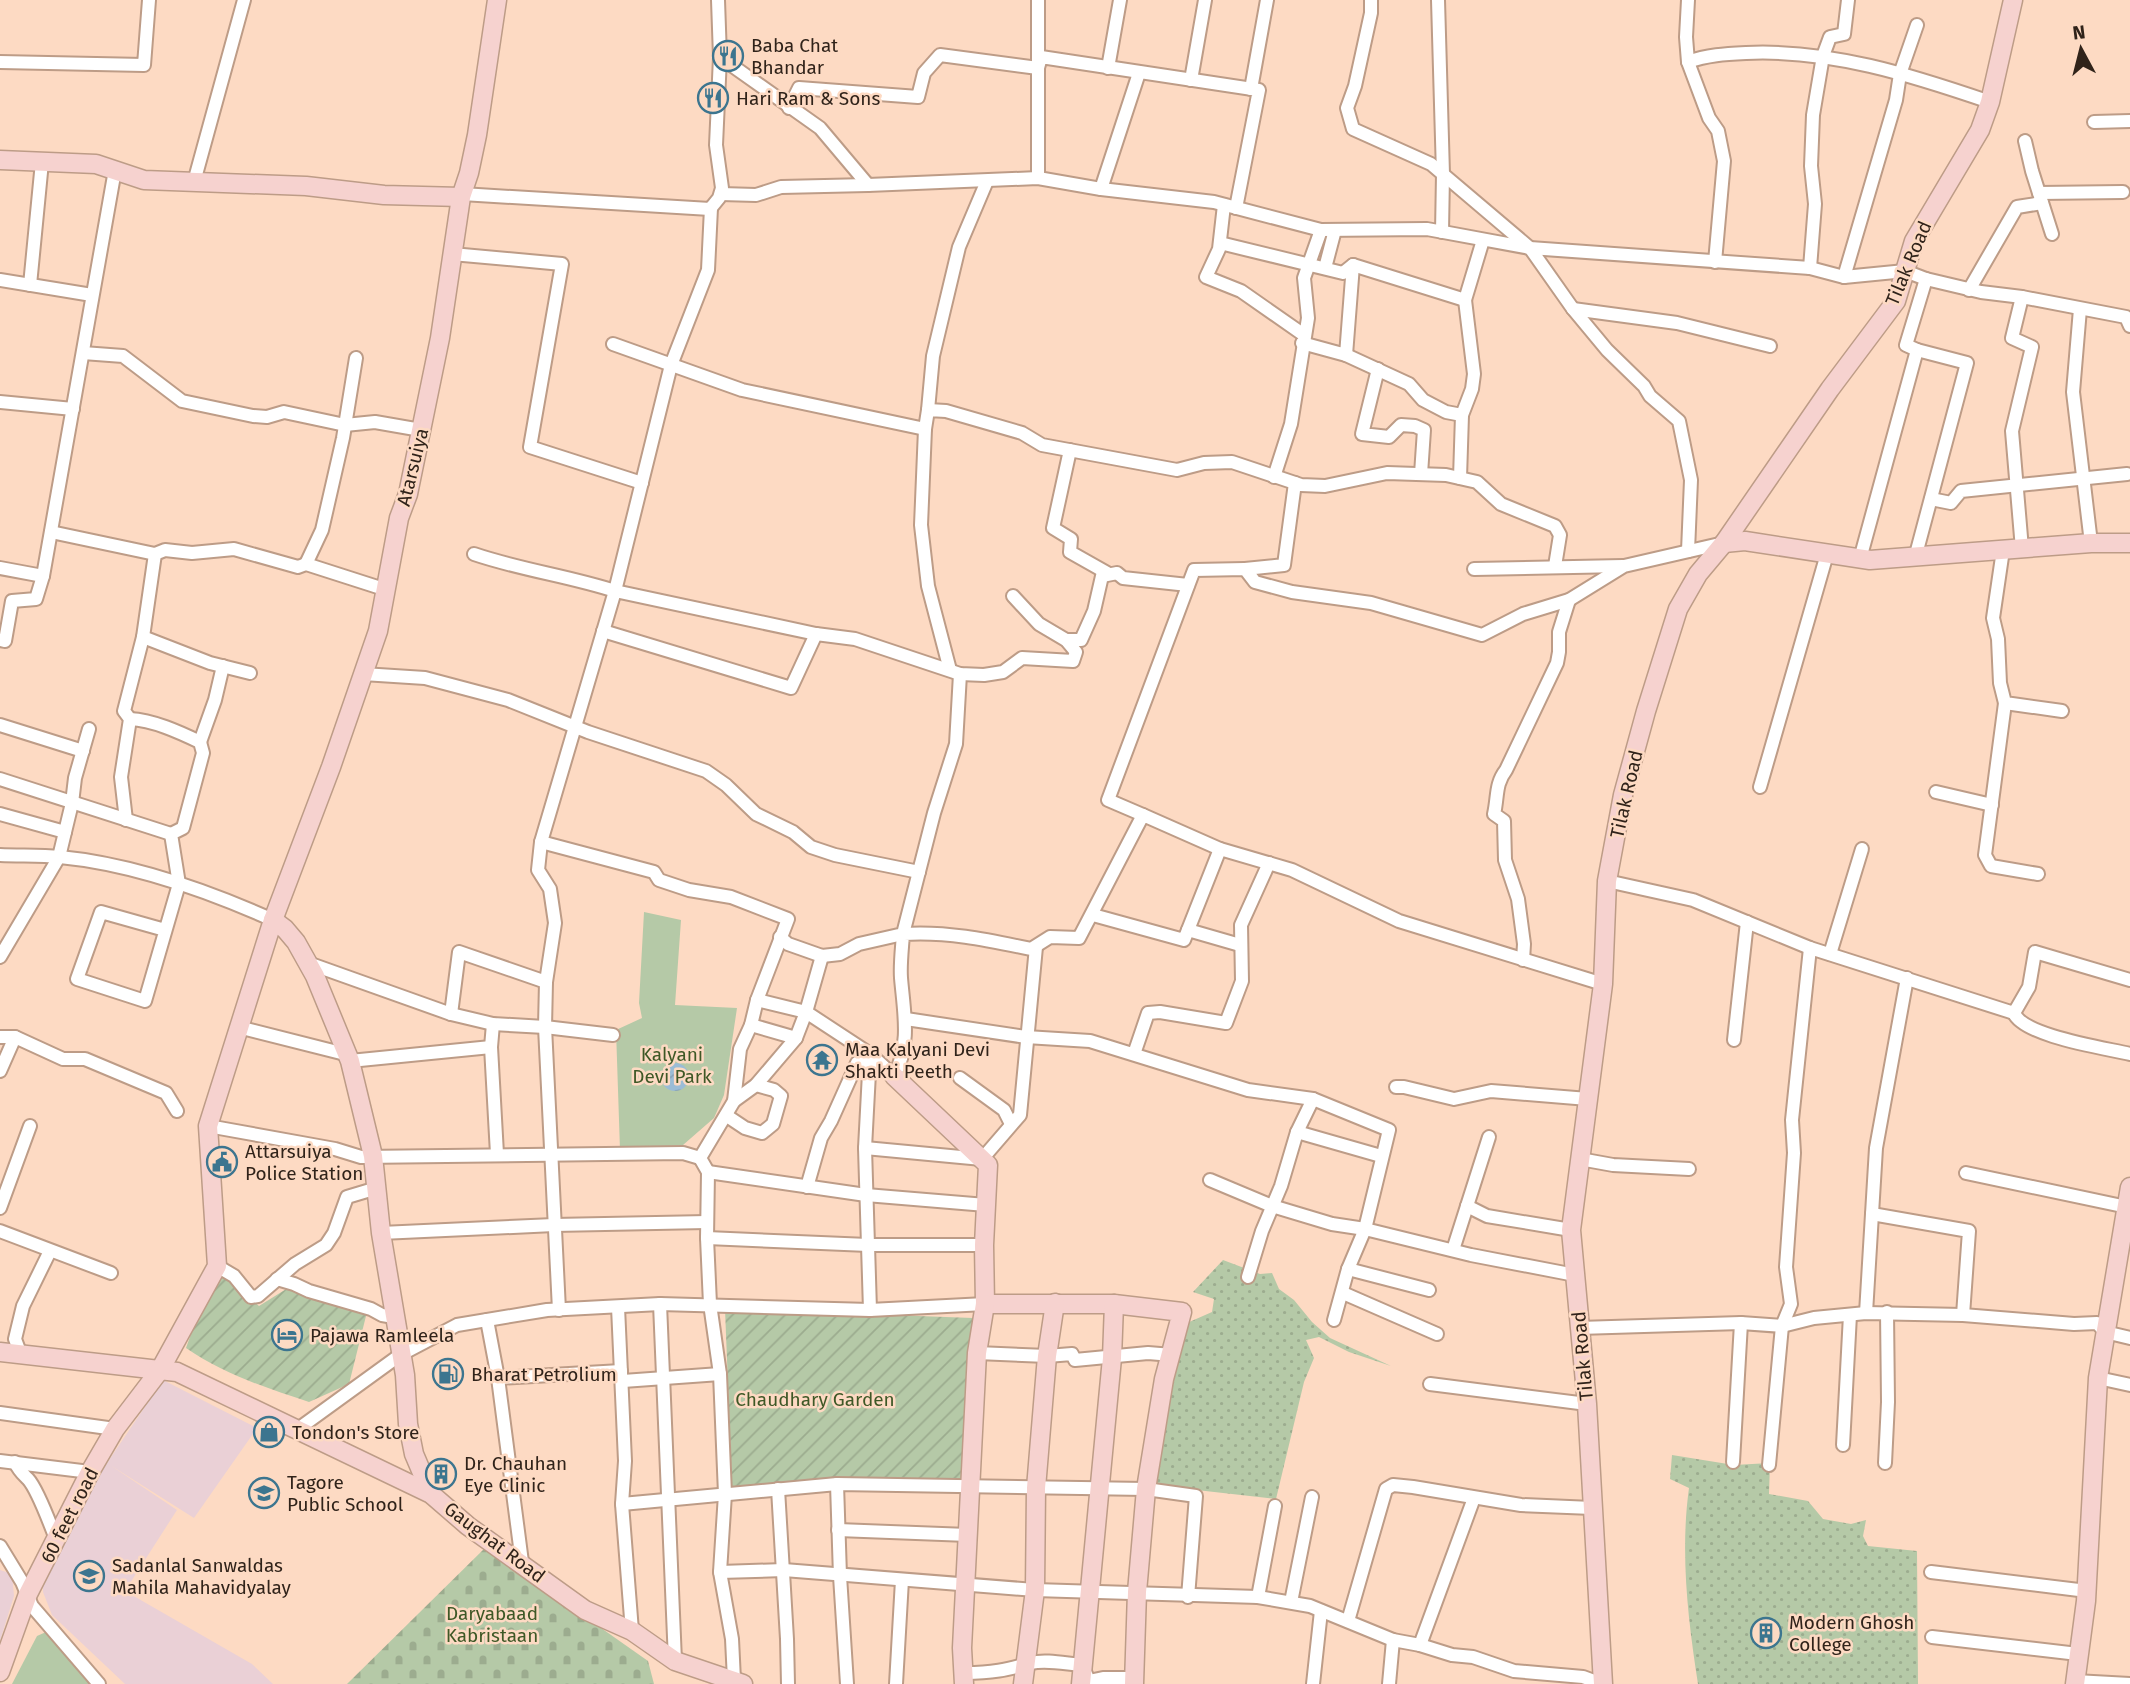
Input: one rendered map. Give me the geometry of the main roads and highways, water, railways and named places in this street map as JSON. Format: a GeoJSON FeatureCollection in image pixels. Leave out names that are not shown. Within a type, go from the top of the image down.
{"type":"FeatureCollection","features":[{"type":"Feature","properties":{"kind":"water"},"geometry":{"type":"Polygon","coordinates":[[[675,1063],[685,1067],[689,1077],[685,1087],[675,1091],[665,1087],[661,1077],[665,1067],[675,1063]]]}},
{"type":"Feature","properties":{"kind":"place","name":"Baba Chat Bhandar"},"geometry":{"type":"Point","coordinates":[728,56]}},
{"type":"Feature","properties":{"kind":"place","name":"Hari Ram & Sons"},"geometry":{"type":"Point","coordinates":[713,98]}},
{"type":"Feature","properties":{"kind":"place","name":"Maa Kalyani Devi Shakti Peeth"},"geometry":{"type":"Point","coordinates":[822,1060]}},
{"type":"Feature","properties":{"kind":"place","name":"Attarsuiya Police Station"},"geometry":{"type":"Point","coordinates":[222,1162]}},
{"type":"Feature","properties":{"kind":"place","name":"Pajawa Ramleela"},"geometry":{"type":"Point","coordinates":[287,1335]}},
{"type":"Feature","properties":{"kind":"place","name":"Bharat Petrolium"},"geometry":{"type":"Point","coordinates":[448,1374]}},
{"type":"Feature","properties":{"kind":"place","name":"Tondon's Store"},"geometry":{"type":"Point","coordinates":[269,1432]}},
{"type":"Feature","properties":{"kind":"place","name":"Dr. Chauhan Eye Clinic"},"geometry":{"type":"Point","coordinates":[441,1474]}},
{"type":"Feature","properties":{"kind":"place","name":"Tagore Public School"},"geometry":{"type":"Point","coordinates":[264,1493]}},
{"type":"Feature","properties":{"kind":"place","name":"Sadanlal Sanwaldas Mahila Mahavidyalay"},"geometry":{"type":"Point","coordinates":[89,1576]}},
{"type":"Feature","properties":{"kind":"place","name":"Modern Ghosh College"},"geometry":{"type":"Point","coordinates":[1766,1633]}},
{"type":"Feature","properties":{"kind":"park label","name":"Kalyani Devi Park"},"geometry":{"type":"Point","coordinates":[672,1065]}},
{"type":"Feature","properties":{"kind":"park label","name":"Chaudhary Garden"},"geometry":{"type":"Point","coordinates":[815,1399]}},
{"type":"Feature","properties":{"kind":"park label","name":"Daryabaad Kabristaan"},"geometry":{"type":"Point","coordinates":[492,1624]}}]}
